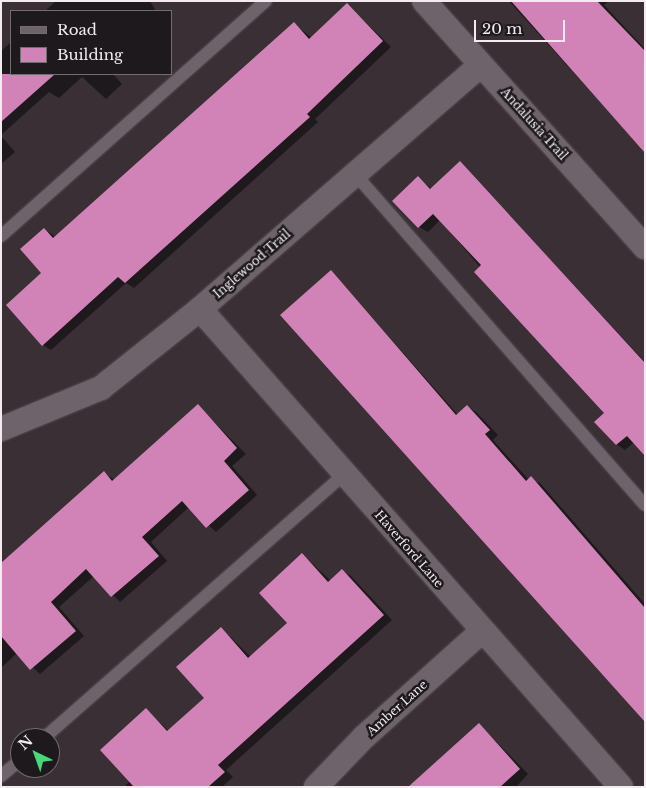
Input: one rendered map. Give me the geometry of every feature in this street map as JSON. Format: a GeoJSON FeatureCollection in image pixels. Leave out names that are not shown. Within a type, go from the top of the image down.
{"type":"FeatureCollection","features":[{"type":"Feature","properties":{"kind":"street","name":"Andalusia Trail"},"geometry":{"type":"LineString","coordinates":[[424,1],[645,247]]}},
{"type":"Feature","properties":{"kind":"street","name":"Inglewood Trail"},"geometry":{"type":"LineString","coordinates":[[1,429],[101,388],[200,309],[482,65]]}},
{"type":"Feature","properties":{"kind":"street","name":"Haverford Lane"},"geometry":{"type":"LineString","coordinates":[[200,309],[481,632],[621,787]]}},
{"type":"Feature","properties":{"kind":"street","name":"Amber Lane"},"geometry":{"type":"LineString","coordinates":[[316,787],[364,737],[481,632]]}},
{"type":"Feature","properties":{"kind":"lane"},"geometry":{"type":"LineString","coordinates":[[1,236],[266,1]]}},
{"type":"Feature","properties":{"kind":"lane"},"geometry":{"type":"LineString","coordinates":[[355,174],[645,506]]}},
{"type":"Feature","properties":{"kind":"lane"},"geometry":{"type":"LineString","coordinates":[[55,728],[344,474]]}},
{"type":"Feature","properties":{"kind":"building"},"geometry":{"type":"Polygon","coordinates":[[[511,1],[597,1],[645,51],[645,153],[511,1]]]}},
{"type":"Feature","properties":{"kind":"building"},"geometry":{"type":"Polygon","coordinates":[[[347,3],[383,41],[307,114],[310,117],[125,283],[118,277],[42,346],[6,305],[41,273],[20,249],[44,228],[53,238],[294,22],[309,39],[347,3]]]}},
{"type":"Feature","properties":{"kind":"building"},"geometry":{"type":"Polygon","coordinates":[[[1,74],[54,75],[1,122],[1,74]]]}},
{"type":"Feature","properties":{"kind":"building"},"geometry":{"type":"Polygon","coordinates":[[[460,161],[645,363],[645,456],[627,436],[616,445],[594,422],[604,413],[474,272],[481,265],[433,214],[418,228],[392,201],[418,176],[430,189],[460,161]]]}},
{"type":"Feature","properties":{"kind":"building"},"geometry":{"type":"Polygon","coordinates":[[[331,270],[456,415],[467,405],[490,430],[485,434],[526,481],[531,476],[645,608],[645,722],[280,315],[331,270]]]}},
{"type":"Feature","properties":{"kind":"building"},"geometry":{"type":"Polygon","coordinates":[[[198,404],[237,448],[224,461],[249,490],[206,528],[182,501],[142,537],[159,556],[111,597],[86,569],[51,602],[76,631],[30,670],[1,636],[1,563],[104,471],[112,481],[198,404]]]}},
{"type":"Feature","properties":{"kind":"building"},"geometry":{"type":"Polygon","coordinates":[[[302,553],[328,582],[342,569],[384,615],[218,765],[225,772],[208,787],[134,787],[100,750],[146,708],[167,731],[204,698],[176,667],[221,627],[248,658],[287,623],[259,593],[302,553]]]}},
{"type":"Feature","properties":{"kind":"building"},"geometry":{"type":"Polygon","coordinates":[[[479,723],[520,769],[500,787],[408,787],[479,723]]]}}]}
